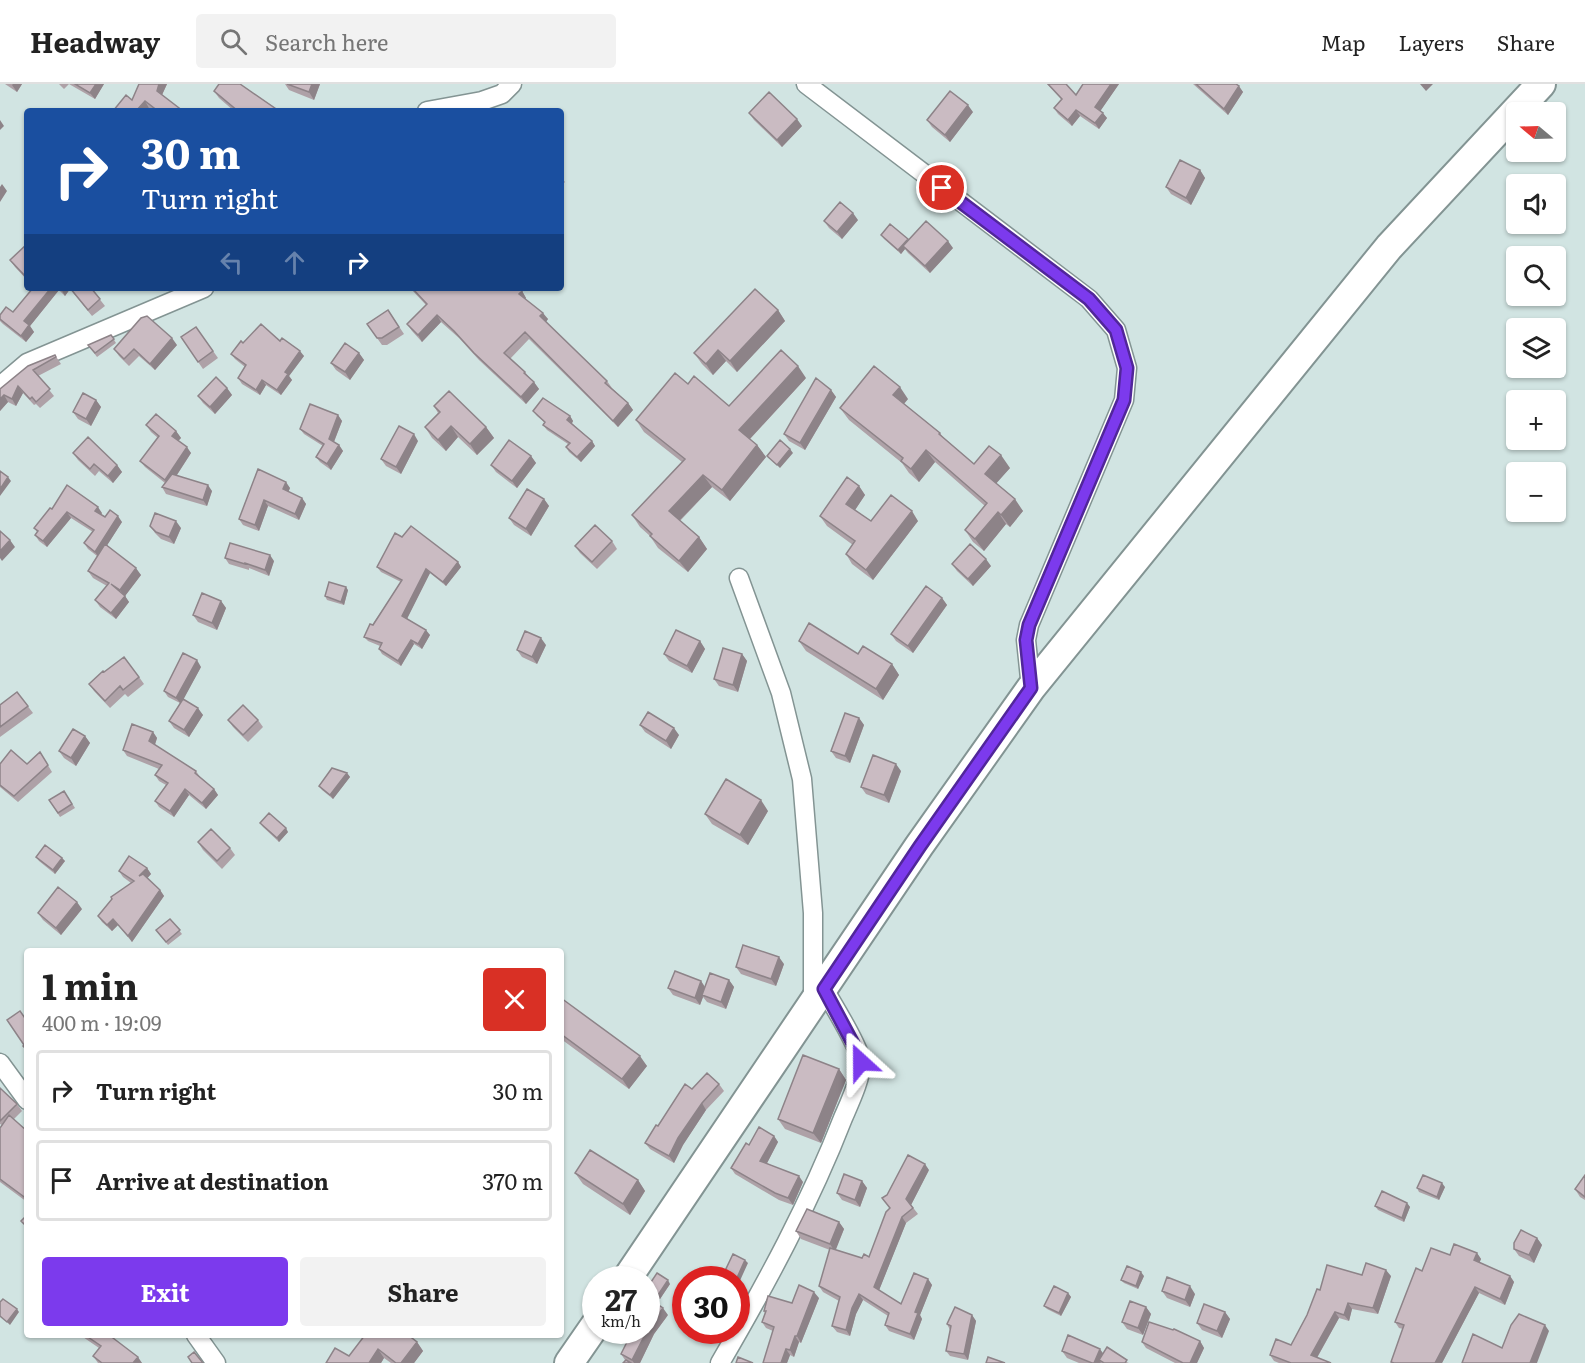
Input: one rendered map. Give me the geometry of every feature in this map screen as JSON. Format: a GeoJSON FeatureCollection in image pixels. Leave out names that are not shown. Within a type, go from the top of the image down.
{"type":"FeatureCollection","features":[{"type":"Feature","properties":{"kind":"main road"},"geometry":{"type":"LineString","coordinates":[[635,1266],[926,837],[1031,688],[1389,247],[1541,84]]}},
{"type":"Feature","properties":{"kind":"main road"},"geometry":{"type":"LineString","coordinates":[[569,1363],[582,1344]]}},
{"type":"Feature","properties":{"kind":"street"},"geometry":{"type":"LineString","coordinates":[[444,108],[482,101],[502,94],[512,84]]}},
{"type":"Feature","properties":{"kind":"street"},"geometry":{"type":"LineString","coordinates":[[806,84],[1089,299],[1116,330],[1127,368],[1124,400],[1029,625],[1026,640],[1031,688]]}},
{"type":"Feature","properties":{"kind":"street"},"geometry":{"type":"LineString","coordinates":[[0,386],[27,363],[197,291]]}},
{"type":"Feature","properties":{"kind":"street"},"geometry":{"type":"LineString","coordinates":[[720,1363],[765,1287],[830,1152],[856,1087],[861,1062],[857,1051],[818,997],[802,779],[781,693],[739,578]]}},
{"type":"Feature","properties":{"kind":"street"},"geometry":{"type":"LineString","coordinates":[[0,1063],[24,1096]]}},
{"type":"Feature","properties":{"kind":"street"},"geometry":{"type":"LineString","coordinates":[[198,1338],[216,1363]]}},
{"type":"Feature","properties":{"kind":"building"},"geometry":{"type":"Polygon","coordinates":[[[75,84],[96,84],[90,93],[75,84]]]}},
{"type":"Feature","properties":{"kind":"building"},"geometry":{"type":"Polygon","coordinates":[[[139,84],[159,84],[157,91],[179,108],[154,108],[145,101],[139,108],[115,108],[126,95],[132,100],[139,84]]]}},
{"type":"Feature","properties":{"kind":"building"},"geometry":{"type":"Polygon","coordinates":[[[219,84],[240,84],[275,108],[234,108],[214,91],[219,84]]]}},
{"type":"Feature","properties":{"kind":"building"},"geometry":{"type":"Polygon","coordinates":[[[287,84],[312,84],[309,92],[287,84]]]}},
{"type":"Feature","properties":{"kind":"building"},"geometry":{"type":"Polygon","coordinates":[[[1048,84],[1066,84],[1076,95],[1083,84],[1111,84],[1095,107],[1103,113],[1095,123],[1076,110],[1068,120],[1054,108],[1062,99],[1048,84]]]}},
{"type":"Feature","properties":{"kind":"building"},"geometry":{"type":"Polygon","coordinates":[[[1196,84],[1236,84],[1239,86],[1224,109],[1196,84]]]}},
{"type":"Feature","properties":{"kind":"building"},"geometry":{"type":"Polygon","coordinates":[[[950,91],[968,105],[945,135],[927,120],[950,91]]]}},
{"type":"Feature","properties":{"kind":"building"},"geometry":{"type":"Polygon","coordinates":[[[769,92],[797,119],[777,140],[749,113],[769,92]]]}},
{"type":"Feature","properties":{"kind":"building"},"geometry":{"type":"Polygon","coordinates":[[[1180,160],[1200,170],[1186,198],[1166,187],[1180,160]]]}},
{"type":"Feature","properties":{"kind":"building"},"geometry":{"type":"Polygon","coordinates":[[[840,202],[853,213],[837,232],[824,221],[840,202]]]}},
{"type":"Feature","properties":{"kind":"building"},"geometry":{"type":"Polygon","coordinates":[[[926,221],[948,241],[925,266],[903,246],[926,221]]]}},
{"type":"Feature","properties":{"kind":"building"},"geometry":{"type":"Polygon","coordinates":[[[890,224],[908,239],[898,250],[881,235],[890,224]]]}},
{"type":"Feature","properties":{"kind":"building"},"geometry":{"type":"Polygon","coordinates":[[[24,247],[24,275],[10,260],[24,247]]]}},
{"type":"Feature","properties":{"kind":"building"},"geometry":{"type":"Polygon","coordinates":[[[755,289],[778,310],[730,361],[718,350],[706,364],[694,353],[755,289]]]}},
{"type":"Feature","properties":{"kind":"building"},"geometry":{"type":"Polygon","coordinates":[[[30,291],[49,291],[24,321],[29,325],[21,336],[0,319],[6,307],[13,312],[30,291]]]}},
{"type":"Feature","properties":{"kind":"building"},"geometry":{"type":"Polygon","coordinates":[[[72,291],[93,291],[100,299],[88,310],[72,291]]]}},
{"type":"Feature","properties":{"kind":"building"},"geometry":{"type":"Polygon","coordinates":[[[415,291],[522,291],[519,294],[543,313],[540,316],[607,381],[605,383],[628,403],[613,421],[525,332],[504,353],[534,382],[521,397],[437,315],[418,335],[407,324],[427,304],[415,291]]]}},
{"type":"Feature","properties":{"kind":"building"},"geometry":{"type":"Polygon","coordinates":[[[388,310],[399,327],[382,338],[377,338],[367,324],[388,310]]]}},
{"type":"Feature","properties":{"kind":"building"},"geometry":{"type":"Polygon","coordinates":[[[147,316],[172,338],[150,364],[134,349],[124,359],[114,349],[141,318],[147,316]]]}},
{"type":"Feature","properties":{"kind":"building"},"geometry":{"type":"Polygon","coordinates":[[[261,324],[280,341],[282,338],[300,351],[285,372],[288,374],[277,390],[262,380],[256,390],[238,378],[246,365],[231,354],[241,341],[243,343],[261,324]]]}},
{"type":"Feature","properties":{"kind":"building"},"geometry":{"type":"Polygon","coordinates":[[[196,327],[213,351],[198,362],[181,337],[196,327]]]}},
{"type":"Feature","properties":{"kind":"building"},"geometry":{"type":"Polygon","coordinates":[[[111,335],[114,339],[95,353],[88,345],[111,335]]]}},
{"type":"Feature","properties":{"kind":"building"},"geometry":{"type":"Polygon","coordinates":[[[345,343],[359,353],[345,372],[331,363],[345,343]]]}},
{"type":"Feature","properties":{"kind":"building"},"geometry":{"type":"Polygon","coordinates":[[[781,350],[798,366],[739,430],[757,445],[722,490],[703,475],[669,511],[699,537],[679,561],[650,536],[652,534],[632,515],[685,459],[636,420],[675,373],[688,384],[694,376],[729,406],[781,350]]]}},
{"type":"Feature","properties":{"kind":"building"},"geometry":{"type":"Polygon","coordinates":[[[55,355],[56,357],[33,370],[50,389],[36,402],[18,386],[12,399],[4,395],[0,399],[0,389],[28,366],[55,355]]]}},
{"type":"Feature","properties":{"kind":"building"},"geometry":{"type":"Polygon","coordinates":[[[874,366],[900,387],[893,395],[974,464],[989,446],[1001,455],[985,474],[1015,499],[1001,515],[998,512],[975,539],[965,530],[987,503],[926,450],[911,469],[901,461],[903,458],[840,408],[874,366]]]}},
{"type":"Feature","properties":{"kind":"building"},"geometry":{"type":"Polygon","coordinates":[[[216,377],[227,388],[210,407],[198,396],[216,377]]]}},
{"type":"Feature","properties":{"kind":"building"},"geometry":{"type":"Polygon","coordinates":[[[816,378],[831,390],[800,443],[784,434],[816,378]]]}},
{"type":"Feature","properties":{"kind":"building"},"geometry":{"type":"Polygon","coordinates":[[[449,391],[486,427],[470,444],[451,426],[438,440],[425,427],[440,412],[434,406],[449,391]]]}},
{"type":"Feature","properties":{"kind":"building"},"geometry":{"type":"Polygon","coordinates":[[[83,393],[96,400],[86,419],[73,412],[83,393]]]}},
{"type":"Feature","properties":{"kind":"building"},"geometry":{"type":"Polygon","coordinates":[[[543,398],[570,416],[567,420],[592,441],[577,457],[566,447],[570,443],[543,425],[545,422],[533,411],[543,398]]]}},
{"type":"Feature","properties":{"kind":"building"},"geometry":{"type":"Polygon","coordinates":[[[310,404],[338,415],[329,439],[339,445],[327,464],[316,457],[324,444],[300,429],[310,404]]]}},
{"type":"Feature","properties":{"kind":"building"},"geometry":{"type":"Polygon","coordinates":[[[156,414],[176,431],[172,436],[187,447],[165,480],[140,461],[159,436],[146,425],[156,414]]]}},
{"type":"Feature","properties":{"kind":"building"},"geometry":{"type":"Polygon","coordinates":[[[399,426],[414,434],[396,467],[381,459],[399,426]]]}},
{"type":"Feature","properties":{"kind":"building"},"geometry":{"type":"Polygon","coordinates":[[[88,437],[117,465],[108,476],[94,464],[90,469],[73,453],[88,437]]]}},
{"type":"Feature","properties":{"kind":"building"},"geometry":{"type":"Polygon","coordinates":[[[509,440],[531,456],[512,481],[491,465],[509,440]]]}},
{"type":"Feature","properties":{"kind":"building"},"geometry":{"type":"Polygon","coordinates":[[[780,440],[790,449],[777,465],[767,456],[780,440]]]}},
{"type":"Feature","properties":{"kind":"building"},"geometry":{"type":"Polygon","coordinates":[[[258,469],[286,482],[283,489],[302,498],[295,514],[264,500],[255,525],[239,519],[258,469]]]}},
{"type":"Feature","properties":{"kind":"building"},"geometry":{"type":"Polygon","coordinates":[[[0,471],[8,477],[0,489],[0,471]]]}},
{"type":"Feature","properties":{"kind":"building"},"geometry":{"type":"Polygon","coordinates":[[[172,474],[208,485],[203,500],[162,487],[172,474]]]}},
{"type":"Feature","properties":{"kind":"building"},"geometry":{"type":"Polygon","coordinates":[[[847,477],[859,486],[846,504],[871,521],[891,495],[912,511],[866,570],[846,554],[855,541],[820,516],[847,477]]]}},
{"type":"Feature","properties":{"kind":"building"},"geometry":{"type":"Polygon","coordinates":[[[67,485],[98,507],[95,511],[105,517],[110,510],[118,516],[95,552],[84,543],[94,530],[67,512],[43,541],[35,535],[38,531],[34,528],[50,508],[52,509],[67,485]]]}},
{"type":"Feature","properties":{"kind":"building"},"geometry":{"type":"Polygon","coordinates":[[[527,489],[544,499],[526,529],[509,518],[527,489]]]}},
{"type":"Feature","properties":{"kind":"building"},"geometry":{"type":"Polygon","coordinates":[[[155,513],[176,521],[169,537],[156,532],[150,526],[155,513]]]}},
{"type":"Feature","properties":{"kind":"building"},"geometry":{"type":"Polygon","coordinates":[[[595,525],[612,541],[592,562],[575,546],[595,525]]]}},
{"type":"Feature","properties":{"kind":"building"},"geometry":{"type":"Polygon","coordinates":[[[411,526],[458,562],[443,582],[426,569],[402,616],[426,630],[418,644],[411,640],[398,661],[379,649],[382,643],[364,637],[370,624],[373,625],[402,580],[377,567],[395,533],[402,537],[411,526]]]}},
{"type":"Feature","properties":{"kind":"building"},"geometry":{"type":"Polygon","coordinates":[[[0,531],[10,540],[0,551],[0,531]]]}},
{"type":"Feature","properties":{"kind":"building"},"geometry":{"type":"Polygon","coordinates":[[[230,543],[270,555],[265,570],[225,558],[230,543]]]}},
{"type":"Feature","properties":{"kind":"building"},"geometry":{"type":"Polygon","coordinates":[[[105,544],[136,568],[120,590],[111,584],[125,596],[111,613],[95,600],[109,583],[88,571],[105,544]]]}},
{"type":"Feature","properties":{"kind":"building"},"geometry":{"type":"Polygon","coordinates":[[[970,544],[986,559],[968,579],[952,564],[970,544]]]}},
{"type":"Feature","properties":{"kind":"building"},"geometry":{"type":"Polygon","coordinates":[[[329,582],[346,587],[341,602],[325,596],[329,582]]]}},
{"type":"Feature","properties":{"kind":"building"},"geometry":{"type":"Polygon","coordinates":[[[926,586],[942,598],[908,646],[891,634],[926,586]]]}},
{"type":"Feature","properties":{"kind":"building"},"geometry":{"type":"Polygon","coordinates":[[[202,593],[221,601],[212,623],[193,615],[202,593]]]}},
{"type":"Feature","properties":{"kind":"building"},"geometry":{"type":"Polygon","coordinates":[[[809,623],[858,654],[863,646],[892,664],[876,689],[799,641],[809,623]]]}},
{"type":"Feature","properties":{"kind":"building"},"geometry":{"type":"Polygon","coordinates":[[[676,630],[700,641],[687,666],[664,654],[676,630]]]}},
{"type":"Feature","properties":{"kind":"building"},"geometry":{"type":"Polygon","coordinates":[[[525,631],[541,638],[532,657],[517,650],[525,631]]]}},
{"type":"Feature","properties":{"kind":"building"},"geometry":{"type":"Polygon","coordinates":[[[723,648],[742,654],[733,685],[714,679],[723,648]]]}},
{"type":"Feature","properties":{"kind":"building"},"geometry":{"type":"Polygon","coordinates":[[[183,653],[197,660],[176,698],[164,691],[183,653]]]}},
{"type":"Feature","properties":{"kind":"building"},"geometry":{"type":"Polygon","coordinates":[[[124,657],[139,677],[123,690],[120,686],[105,701],[89,684],[124,657]]]}},
{"type":"Feature","properties":{"kind":"building"},"geometry":{"type":"Polygon","coordinates":[[[17,692],[28,706],[0,727],[0,705],[17,692]]]}},
{"type":"Feature","properties":{"kind":"building"},"geometry":{"type":"Polygon","coordinates":[[[183,699],[198,708],[184,730],[169,721],[183,699]]]}},
{"type":"Feature","properties":{"kind":"building"},"geometry":{"type":"Polygon","coordinates":[[[243,705],[258,720],[243,735],[228,720],[243,705]]]}},
{"type":"Feature","properties":{"kind":"building"},"geometry":{"type":"Polygon","coordinates":[[[648,712],[674,728],[666,741],[640,725],[648,712]]]}},
{"type":"Feature","properties":{"kind":"building"},"geometry":{"type":"Polygon","coordinates":[[[845,713],[859,718],[845,756],[831,751],[845,713]]]}},
{"type":"Feature","properties":{"kind":"building"},"geometry":{"type":"Polygon","coordinates":[[[132,724],[153,732],[149,741],[196,771],[195,773],[214,789],[202,803],[185,789],[170,811],[155,801],[168,783],[155,775],[162,765],[123,750],[132,724]]]}},
{"type":"Feature","properties":{"kind":"building"},"geometry":{"type":"Polygon","coordinates":[[[73,729],[85,736],[71,758],[59,751],[73,729]]]}},
{"type":"Feature","properties":{"kind":"building"},"geometry":{"type":"Polygon","coordinates":[[[11,750],[27,764],[40,752],[48,765],[14,796],[0,785],[0,764],[11,750]]]}},
{"type":"Feature","properties":{"kind":"building"},"geometry":{"type":"Polygon","coordinates":[[[873,755],[896,764],[884,795],[861,787],[873,755]]]}},
{"type":"Feature","properties":{"kind":"building"},"geometry":{"type":"Polygon","coordinates":[[[332,768],[347,773],[330,795],[319,786],[332,768]]]}},
{"type":"Feature","properties":{"kind":"building"},"geometry":{"type":"Polygon","coordinates":[[[726,779],[761,800],[740,835],[705,814],[726,779]]]}},
{"type":"Feature","properties":{"kind":"building"},"geometry":{"type":"Polygon","coordinates":[[[64,791],[72,804],[58,813],[49,800],[64,791]]]}},
{"type":"Feature","properties":{"kind":"building"},"geometry":{"type":"Polygon","coordinates":[[[269,813],[286,828],[277,838],[260,823],[269,813]]]}},
{"type":"Feature","properties":{"kind":"building"},"geometry":{"type":"Polygon","coordinates":[[[211,829],[230,848],[217,861],[198,842],[211,829]]]}},
{"type":"Feature","properties":{"kind":"building"},"geometry":{"type":"Polygon","coordinates":[[[45,845],[62,858],[53,870],[36,857],[45,845]]]}},
{"type":"Feature","properties":{"kind":"building"},"geometry":{"type":"Polygon","coordinates":[[[129,856],[147,868],[139,876],[143,874],[160,890],[128,936],[113,919],[107,925],[98,916],[112,899],[111,897],[134,881],[119,871],[129,856]]]}},
{"type":"Feature","properties":{"kind":"building"},"geometry":{"type":"Polygon","coordinates":[[[58,887],[77,902],[56,928],[38,913],[58,887]]]}},
{"type":"Feature","properties":{"kind":"building"},"geometry":{"type":"Polygon","coordinates":[[[170,919],[180,930],[166,942],[156,930],[170,919]]]}},
{"type":"Feature","properties":{"kind":"building"},"geometry":{"type":"Polygon","coordinates":[[[743,945],[779,957],[771,979],[736,967],[743,945]]]}},
{"type":"Feature","properties":{"kind":"building"},"geometry":{"type":"Polygon","coordinates":[[[675,971],[701,981],[695,998],[668,988],[675,971]]]}},
{"type":"Feature","properties":{"kind":"building"},"geometry":{"type":"Polygon","coordinates":[[[710,973],[729,980],[721,1002],[702,995],[710,973]]]}},
{"type":"Feature","properties":{"kind":"building"},"geometry":{"type":"Polygon","coordinates":[[[564,1000],[640,1056],[622,1079],[564,1036],[564,1000]]]}},
{"type":"Feature","properties":{"kind":"building"},"geometry":{"type":"Polygon","coordinates":[[[20,1011],[24,1017],[24,1045],[7,1020],[20,1011]]]}},
{"type":"Feature","properties":{"kind":"building"},"geometry":{"type":"Polygon","coordinates":[[[803,1055],[839,1069],[813,1133],[778,1119],[803,1055]]]}},
{"type":"Feature","properties":{"kind":"building"},"geometry":{"type":"Polygon","coordinates":[[[707,1073],[719,1084],[702,1103],[678,1138],[669,1156],[645,1143],[685,1084],[692,1089],[707,1073]]]}},
{"type":"Feature","properties":{"kind":"building"},"geometry":{"type":"Polygon","coordinates":[[[0,1088],[17,1104],[0,1121],[0,1088]]]}},
{"type":"Feature","properties":{"kind":"building"},"geometry":{"type":"Polygon","coordinates":[[[9,1115],[24,1128],[24,1197],[0,1179],[0,1128],[9,1115]]]}},
{"type":"Feature","properties":{"kind":"building"},"geometry":{"type":"Polygon","coordinates":[[[759,1127],[774,1136],[760,1161],[799,1176],[788,1198],[731,1168],[746,1143],[749,1145],[759,1127]]]}},
{"type":"Feature","properties":{"kind":"building"},"geometry":{"type":"Polygon","coordinates":[[[590,1150],[638,1180],[623,1204],[575,1173],[590,1150]]]}},
{"type":"Feature","properties":{"kind":"building"},"geometry":{"type":"Polygon","coordinates":[[[908,1155],[925,1164],[906,1199],[913,1208],[902,1217],[874,1287],[901,1304],[914,1273],[928,1279],[915,1312],[918,1313],[910,1334],[885,1325],[889,1313],[859,1294],[852,1308],[846,1330],[832,1326],[840,1297],[819,1286],[830,1248],[862,1258],[864,1254],[869,1257],[886,1212],[890,1208],[882,1198],[887,1195],[908,1155]]]}},
{"type":"Feature","properties":{"kind":"building"},"geometry":{"type":"Polygon","coordinates":[[[844,1174],[862,1181],[855,1200],[837,1193],[844,1174]]]}},
{"type":"Feature","properties":{"kind":"building"},"geometry":{"type":"Polygon","coordinates":[[[1423,1175],[1442,1183],[1437,1197],[1417,1188],[1423,1175]]]}},
{"type":"Feature","properties":{"kind":"building"},"geometry":{"type":"Polygon","coordinates":[[[1585,1175],[1585,1197],[1575,1189],[1585,1175]]]}},
{"type":"Feature","properties":{"kind":"building"},"geometry":{"type":"Polygon","coordinates":[[[1382,1191],[1407,1203],[1402,1218],[1375,1206],[1382,1191]]]}},
{"type":"Feature","properties":{"kind":"building"},"geometry":{"type":"Polygon","coordinates":[[[807,1209],[839,1222],[830,1244],[796,1231],[807,1209]]]}},
{"type":"Feature","properties":{"kind":"building"},"geometry":{"type":"Polygon","coordinates":[[[1521,1230],[1537,1238],[1529,1255],[1514,1249],[1514,1243],[1521,1230]]]}},
{"type":"Feature","properties":{"kind":"building"},"geometry":{"type":"Polygon","coordinates":[[[1454,1244],[1477,1253],[1474,1260],[1510,1276],[1500,1299],[1475,1287],[1435,1363],[1391,1362],[1404,1325],[1395,1322],[1416,1268],[1422,1271],[1431,1248],[1450,1255],[1454,1244]]]}},
{"type":"Feature","properties":{"kind":"building"},"geometry":{"type":"Polygon","coordinates":[[[733,1254],[745,1260],[742,1266],[727,1266],[733,1254]]]}},
{"type":"Feature","properties":{"kind":"building"},"geometry":{"type":"Polygon","coordinates":[[[1366,1263],[1386,1270],[1373,1308],[1348,1303],[1344,1315],[1335,1312],[1311,1355],[1331,1363],[1291,1363],[1270,1355],[1276,1339],[1291,1345],[1307,1315],[1317,1289],[1320,1290],[1327,1265],[1362,1275],[1366,1263]]]}},
{"type":"Feature","properties":{"kind":"building"},"geometry":{"type":"Polygon","coordinates":[[[1127,1266],[1141,1272],[1136,1286],[1121,1280],[1127,1266]]]}},
{"type":"Feature","properties":{"kind":"building"},"geometry":{"type":"Polygon","coordinates":[[[660,1275],[668,1280],[660,1292],[660,1275]]]}},
{"type":"Feature","properties":{"kind":"building"},"geometry":{"type":"Polygon","coordinates":[[[1167,1277],[1190,1286],[1185,1300],[1162,1291],[1167,1277]]]}},
{"type":"Feature","properties":{"kind":"building"},"geometry":{"type":"Polygon","coordinates":[[[799,1285],[814,1292],[797,1336],[790,1350],[786,1349],[781,1363],[763,1363],[774,1327],[762,1322],[768,1296],[792,1303],[799,1285]]]}},
{"type":"Feature","properties":{"kind":"building"},"geometry":{"type":"Polygon","coordinates":[[[1054,1286],[1068,1293],[1059,1313],[1044,1306],[1054,1286]]]}},
{"type":"Feature","properties":{"kind":"building"},"geometry":{"type":"Polygon","coordinates":[[[3,1299],[17,1309],[7,1322],[0,1316],[0,1302],[3,1299]]]}},
{"type":"Feature","properties":{"kind":"building"},"geometry":{"type":"Polygon","coordinates":[[[1130,1301],[1146,1307],[1138,1328],[1122,1322],[1130,1301]]]}},
{"type":"Feature","properties":{"kind":"building"},"geometry":{"type":"Polygon","coordinates":[[[1204,1304],[1225,1312],[1217,1331],[1197,1323],[1204,1304]]]}},
{"type":"Feature","properties":{"kind":"building"},"geometry":{"type":"Polygon","coordinates":[[[955,1307],[972,1315],[964,1354],[946,1351],[951,1326],[947,1324],[955,1307]]]}},
{"type":"Feature","properties":{"kind":"building"},"geometry":{"type":"Polygon","coordinates":[[[1519,1314],[1545,1325],[1530,1363],[1462,1363],[1473,1334],[1502,1348],[1511,1325],[1519,1314]]]}},
{"type":"Feature","properties":{"kind":"building"},"geometry":{"type":"Polygon","coordinates":[[[1149,1322],[1174,1329],[1200,1341],[1190,1363],[1183,1363],[1142,1342],[1149,1322]]]}},
{"type":"Feature","properties":{"kind":"building"},"geometry":{"type":"Polygon","coordinates":[[[1068,1335],[1100,1349],[1094,1363],[1062,1351],[1068,1335]]]}},
{"type":"Feature","properties":{"kind":"building"},"geometry":{"type":"Polygon","coordinates":[[[89,1338],[113,1338],[138,1357],[133,1363],[102,1363],[93,1356],[101,1346],[89,1338]]]}},
{"type":"Feature","properties":{"kind":"building"},"geometry":{"type":"Polygon","coordinates":[[[363,1338],[412,1338],[417,1342],[401,1363],[396,1363],[378,1349],[369,1363],[326,1363],[335,1348],[349,1356],[363,1338]]]}},
{"type":"Feature","properties":{"kind":"building"},"geometry":{"type":"Polygon","coordinates":[[[626,1344],[640,1344],[632,1360],[621,1354],[626,1344]]]}},
{"type":"Feature","properties":{"kind":"building"},"geometry":{"type":"Polygon","coordinates":[[[1107,1347],[1127,1360],[1125,1363],[1104,1363],[1099,1360],[1107,1347]]]}},
{"type":"Feature","properties":{"kind":"building"},"geometry":{"type":"Polygon","coordinates":[[[194,1352],[203,1363],[192,1363],[188,1357],[194,1352]]]}},
{"type":"Feature","properties":{"kind":"building"},"geometry":{"type":"Polygon","coordinates":[[[738,1357],[753,1363],[736,1363],[738,1357]]]}},
{"type":"Feature","properties":{"kind":"building"},"geometry":{"type":"Polygon","coordinates":[[[988,1357],[1005,1363],[986,1363],[988,1357]]]}},
{"type":"Feature","properties":{"kind":"route"},"geometry":{"type":"LineString","coordinates":[[861,1062],[824,989],[920,846],[1031,688],[1026,640],[1029,625],[1124,400],[1127,368],[1116,330],[1089,299],[942,188]]}}]}
